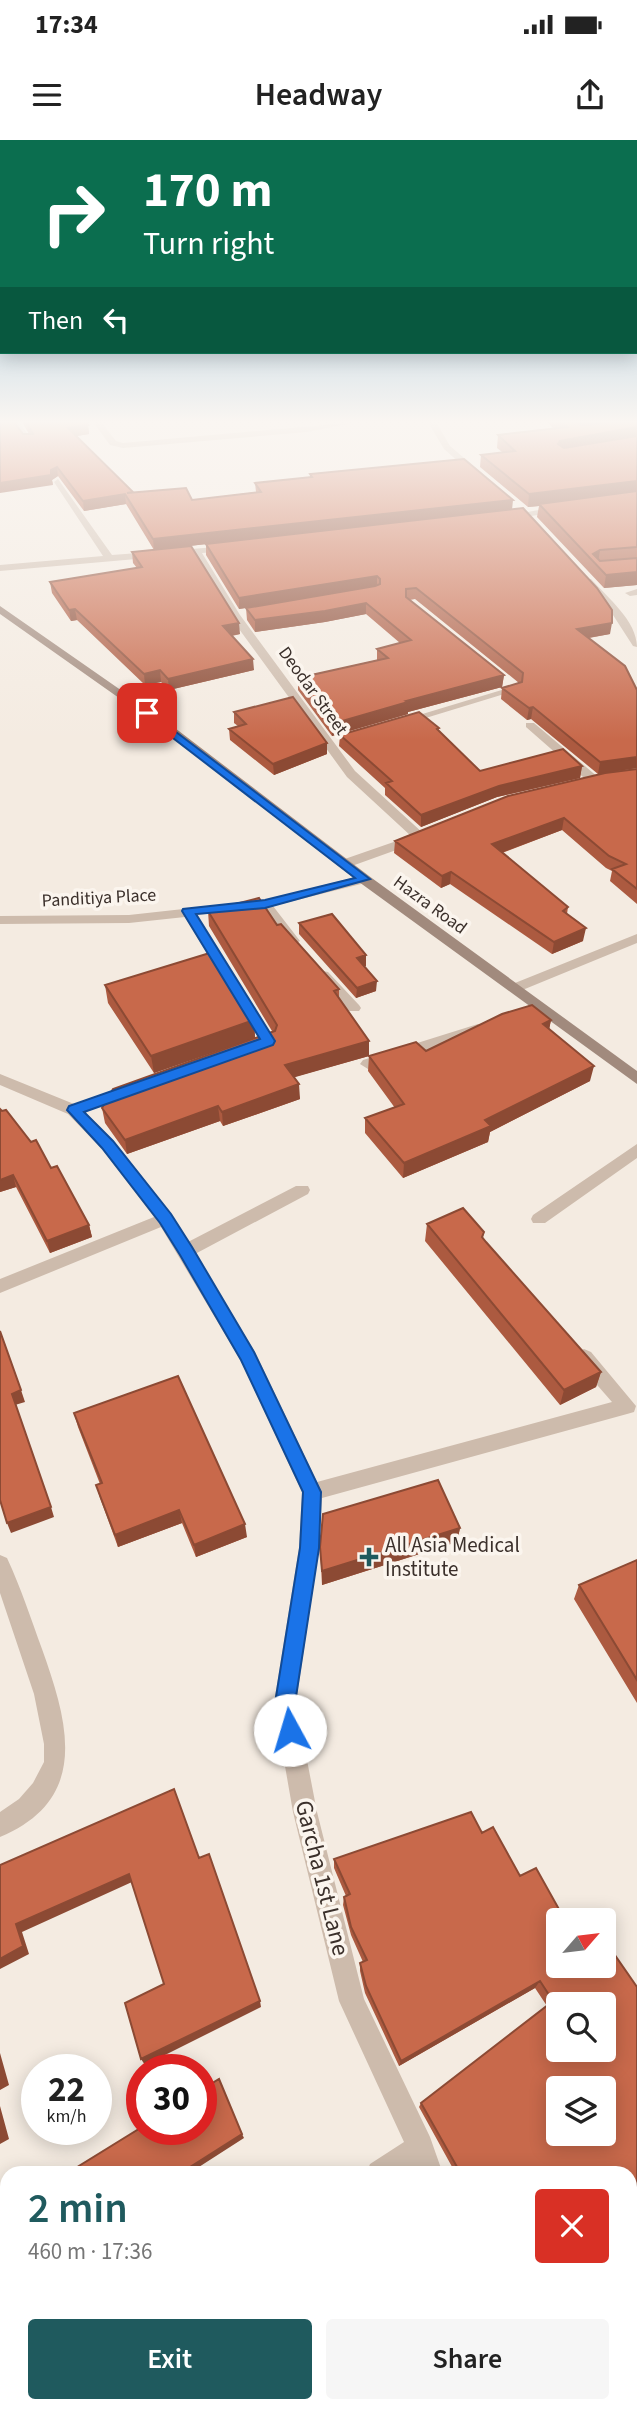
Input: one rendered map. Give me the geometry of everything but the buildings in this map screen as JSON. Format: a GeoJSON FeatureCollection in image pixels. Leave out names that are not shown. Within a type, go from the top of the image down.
{"type":"FeatureCollection","features":[{"type":"Feature","properties":{"kind":"main road","name":"Hazra Road"},"geometry":{"type":"LineString","coordinates":[[0,609],[167,727],[364,879],[637,1079]]}},
{"type":"Feature","properties":{"kind":"street"},"geometry":{"type":"LineString","coordinates":[[89,528],[108,557]]}},
{"type":"Feature","properties":{"kind":"street"},"geometry":{"type":"LineString","coordinates":[[0,568],[235,547]]}},
{"type":"Feature","properties":{"kind":"street","name":"Deodar Street"},"geometry":{"type":"LineString","coordinates":[[196,551],[235,616],[351,774],[426,834],[344,864]]}},
{"type":"Feature","properties":{"kind":"street"},"geometry":{"type":"LineString","coordinates":[[582,573],[617,613],[637,644]]}},
{"type":"Feature","properties":{"kind":"street"},"geometry":{"type":"LineString","coordinates":[[235,616],[248,614]]}},
{"type":"Feature","properties":{"kind":"street"},"geometry":{"type":"LineString","coordinates":[[396,724],[516,689],[506,681]]}},
{"type":"Feature","properties":{"kind":"street"},"geometry":{"type":"LineString","coordinates":[[530,725],[589,782],[612,778]]}},
{"type":"Feature","properties":{"kind":"street"},"geometry":{"type":"LineString","coordinates":[[329,743],[342,739]]}},
{"type":"Feature","properties":{"kind":"street","name":"Panditiya Place"},"geometry":{"type":"LineString","coordinates":[[0,920],[129,919],[265,904],[364,879]]}},
{"type":"Feature","properties":{"kind":"street"},"geometry":{"type":"LineString","coordinates":[[265,904],[308,959],[354,1008]]}},
{"type":"Feature","properties":{"kind":"street"},"geometry":{"type":"LineString","coordinates":[[188,911],[268,1041],[242,1051]]}},
{"type":"Feature","properties":{"kind":"street"},"geometry":{"type":"LineString","coordinates":[[515,988],[637,938]]}},
{"type":"Feature","properties":{"kind":"street"},"geometry":{"type":"LineString","coordinates":[[517,1017],[542,1009]]}},
{"type":"Feature","properties":{"kind":"street"},"geometry":{"type":"LineString","coordinates":[[368,1064],[493,1025]]}},
{"type":"Feature","properties":{"kind":"street","name":"Garcha 1st Lane"},"geometry":{"type":"LineString","coordinates":[[0,1079],[74,1110],[107,1145],[165,1219],[248,1357],[312,1492],[309,1548],[285,1703],[305,1812],[352,2001],[426,2166]]}},
{"type":"Feature","properties":{"kind":"street"},"geometry":{"type":"LineString","coordinates":[[74,1110],[139,1087]]}},
{"type":"Feature","properties":{"kind":"street"},"geometry":{"type":"LineString","coordinates":[[539,1219],[637,1150]]}},
{"type":"Feature","properties":{"kind":"street"},"geometry":{"type":"LineString","coordinates":[[186,1251],[302,1191]]}},
{"type":"Feature","properties":{"kind":"street"},"geometry":{"type":"LineString","coordinates":[[0,1286],[165,1219]]}},
{"type":"Feature","properties":{"kind":"street"},"geometry":{"type":"LineString","coordinates":[[312,1492],[627,1406],[573,1344]]}},
{"type":"Feature","properties":{"kind":"street"},"geometry":{"type":"LineString","coordinates":[[0,1565],[53,1719],[56,1762],[43,1793],[12,1819],[0,1825]]}},
{"type":"Feature","properties":{"kind":"street"},"geometry":{"type":"LineString","coordinates":[[392,2166],[420,2147]]}},
{"type":"Feature","properties":{"kind":"place","name":"All Asia Medical Institute"},"geometry":{"type":"Point","coordinates":[369,1557]}},
{"type":"Feature","properties":{"kind":"route"},"geometry":{"type":"LineString","coordinates":[[147,713],[364,879],[265,904],[188,911],[268,1041],[74,1110],[107,1145],[165,1219],[186,1251],[248,1357],[312,1492],[309,1548],[285,1703],[290,1730]]}}]}
